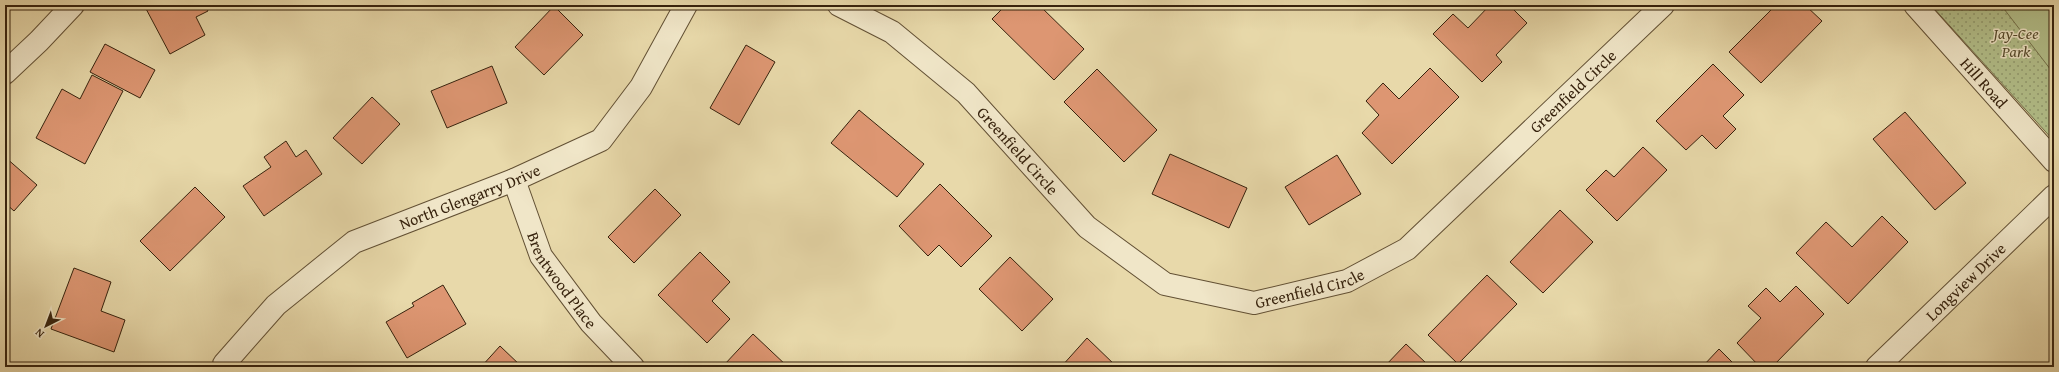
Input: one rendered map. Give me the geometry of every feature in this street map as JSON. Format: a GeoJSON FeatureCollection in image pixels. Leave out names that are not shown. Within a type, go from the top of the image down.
{"type":"FeatureCollection","features":[{"type":"Feature","properties":{"kind":"street"},"geometry":{"type":"LineString","coordinates":[[5,73],[39,41],[73,5]]}},
{"type":"Feature","properties":{"kind":"street","name":"North Glengarry Drive"},"geometry":{"type":"LineString","coordinates":[[224,364],[276,305],[354,242],[514,180],[602,140],[641,87],[686,5]]}},
{"type":"Feature","properties":{"kind":"street","name":"Greenfield Circle"},"geometry":{"type":"LineString","coordinates":[[839,5],[892,32],[966,93],[1087,227],[1165,284],[1254,303],[1347,281],[1407,249],[1663,5]]}},
{"type":"Feature","properties":{"kind":"street","name":"Hill Road"},"geometry":{"type":"LineString","coordinates":[[1915,5],[2054,161]]}},
{"type":"Feature","properties":{"kind":"street","name":"Brentwood Place"},"geometry":{"type":"LineString","coordinates":[[514,180],[541,256],[591,323],[633,367]]}},
{"type":"Feature","properties":{"kind":"street","name":"Longview Drive"},"geometry":{"type":"LineString","coordinates":[[1877,367],[2054,196]]}},
{"type":"Feature","properties":{"kind":"green space","name":"Jay-Cee Park"},"geometry":{"type":"Polygon","coordinates":[[[1931,5],[2054,5],[2054,141],[1931,5]]]}},
{"type":"Feature","properties":{"kind":"green space"},"geometry":{"type":"Polygon","coordinates":[[[2001,5],[2054,5],[2054,74],[2001,5]]]}},
{"type":"Feature","properties":{"kind":"building"},"geometry":{"type":"Polygon","coordinates":[[[144,5],[205,5],[208,11],[196,17],[205,35],[170,54],[144,5]]]}},
{"type":"Feature","properties":{"kind":"building"},"geometry":{"type":"Polygon","coordinates":[[[1006,5],[1039,5],[1084,49],[1054,80],[992,19],[1006,5]]]}},
{"type":"Feature","properties":{"kind":"building"},"geometry":{"type":"Polygon","coordinates":[[[1490,5],[1509,5],[1527,23],[1496,55],[1502,62],[1482,82],[1433,34],[1453,14],[1468,28],[1490,5]]]}},
{"type":"Feature","properties":{"kind":"building"},"geometry":{"type":"Polygon","coordinates":[[[1776,5],[1805,5],[1822,21],[1761,83],[1729,52],[1776,5]]]}},
{"type":"Feature","properties":{"kind":"building"},"geometry":{"type":"Polygon","coordinates":[[[554,6],[583,35],[544,75],[515,47],[554,6]]]}},
{"type":"Feature","properties":{"kind":"building"},"geometry":{"type":"Polygon","coordinates":[[[105,44],[155,70],[140,98],[90,72],[105,44]]]}},
{"type":"Feature","properties":{"kind":"building"},"geometry":{"type":"Polygon","coordinates":[[[746,45],[775,62],[739,125],[710,108],[746,45]]]}},
{"type":"Feature","properties":{"kind":"building"},"geometry":{"type":"Polygon","coordinates":[[[1713,64],[1744,95],[1723,116],[1736,129],[1716,149],[1702,135],[1686,150],[1656,121],[1713,64]]]}},
{"type":"Feature","properties":{"kind":"building"},"geometry":{"type":"Polygon","coordinates":[[[492,66],[507,103],[447,128],[431,91],[492,66]]]}},
{"type":"Feature","properties":{"kind":"building"},"geometry":{"type":"Polygon","coordinates":[[[1430,68],[1459,97],[1392,164],[1362,133],[1379,115],[1366,101],[1383,83],[1399,99],[1430,68]]]}},
{"type":"Feature","properties":{"kind":"building"},"geometry":{"type":"Polygon","coordinates":[[[1097,69],[1157,130],[1124,162],[1064,102],[1097,69]]]}},
{"type":"Feature","properties":{"kind":"building"},"geometry":{"type":"Polygon","coordinates":[[[92,75],[123,91],[85,164],[36,138],[62,89],[80,99],[92,75]]]}},
{"type":"Feature","properties":{"kind":"building"},"geometry":{"type":"Polygon","coordinates":[[[372,97],[400,124],[362,164],[333,138],[372,97]]]}},
{"type":"Feature","properties":{"kind":"building"},"geometry":{"type":"Polygon","coordinates":[[[859,110],[924,164],[897,197],[831,143],[859,110]]]}},
{"type":"Feature","properties":{"kind":"building"},"geometry":{"type":"Polygon","coordinates":[[[1905,112],[1966,183],[1935,210],[1873,139],[1905,112]]]}},
{"type":"Feature","properties":{"kind":"building"},"geometry":{"type":"Polygon","coordinates":[[[286,141],[296,157],[306,150],[322,174],[264,216],[243,186],[271,167],[264,157],[286,141]]]}},
{"type":"Feature","properties":{"kind":"building"},"geometry":{"type":"Polygon","coordinates":[[[1643,147],[1667,170],[1617,221],[1586,190],[1606,170],[1614,177],[1643,147]]]}},
{"type":"Feature","properties":{"kind":"building"},"geometry":{"type":"Polygon","coordinates":[[[1170,154],[1247,188],[1229,228],[1152,194],[1170,154]]]}},
{"type":"Feature","properties":{"kind":"building"},"geometry":{"type":"Polygon","coordinates":[[[1337,155],[1361,194],[1309,225],[1285,187],[1337,155]]]}},
{"type":"Feature","properties":{"kind":"building"},"geometry":{"type":"Polygon","coordinates":[[[5,157],[37,185],[14,211],[5,203],[5,157]]]}},
{"type":"Feature","properties":{"kind":"building"},"geometry":{"type":"Polygon","coordinates":[[[940,184],[992,236],[961,267],[939,245],[928,256],[899,226],[940,184]]]}},
{"type":"Feature","properties":{"kind":"building"},"geometry":{"type":"Polygon","coordinates":[[[195,187],[225,217],[170,271],[140,241],[195,187]]]}},
{"type":"Feature","properties":{"kind":"building"},"geometry":{"type":"Polygon","coordinates":[[[655,189],[681,215],[634,263],[608,237],[655,189]]]}},
{"type":"Feature","properties":{"kind":"building"},"geometry":{"type":"Polygon","coordinates":[[[1560,210],[1593,242],[1543,293],[1510,262],[1560,210]]]}},
{"type":"Feature","properties":{"kind":"building"},"geometry":{"type":"Polygon","coordinates":[[[1882,216],[1908,242],[1848,304],[1796,253],[1826,222],[1852,247],[1882,216]]]}},
{"type":"Feature","properties":{"kind":"building"},"geometry":{"type":"Polygon","coordinates":[[[700,252],[730,282],[712,301],[730,319],[707,343],[658,295],[700,252]]]}},
{"type":"Feature","properties":{"kind":"building"},"geometry":{"type":"Polygon","coordinates":[[[1010,257],[1053,299],[1022,331],[979,289],[1010,257]]]}},
{"type":"Feature","properties":{"kind":"building"},"geometry":{"type":"Polygon","coordinates":[[[74,268],[111,282],[101,311],[125,320],[114,352],[51,329],[74,268]]]}},
{"type":"Feature","properties":{"kind":"building"},"geometry":{"type":"Polygon","coordinates":[[[1487,275],[1517,304],[1458,364],[1428,335],[1487,275]]]}},
{"type":"Feature","properties":{"kind":"building"},"geometry":{"type":"Polygon","coordinates":[[[443,285],[466,324],[407,358],[386,322],[414,306],[412,303],[443,285]]]}},
{"type":"Feature","properties":{"kind":"building"},"geometry":{"type":"Polygon","coordinates":[[[1796,286],[1824,314],[1772,367],[1760,367],[1737,343],[1761,318],[1748,306],[1766,288],[1780,302],[1796,286]]]}},
{"type":"Feature","properties":{"kind":"building"},"geometry":{"type":"Polygon","coordinates":[[[753,334],[788,367],[726,367],[724,365],[753,334]]]}},
{"type":"Feature","properties":{"kind":"building"},"geometry":{"type":"Polygon","coordinates":[[[1087,338],[1117,367],[1061,367],[1087,338]]]}},
{"type":"Feature","properties":{"kind":"building"},"geometry":{"type":"Polygon","coordinates":[[[1406,344],[1427,364],[1424,367],[1384,367],[1406,344]]]}},
{"type":"Feature","properties":{"kind":"building"},"geometry":{"type":"Polygon","coordinates":[[[500,346],[522,367],[481,367],[500,346]]]}},
{"type":"Feature","properties":{"kind":"building"},"geometry":{"type":"Polygon","coordinates":[[[1719,349],[1737,367],[1702,367],[1719,349]]]}}]}
